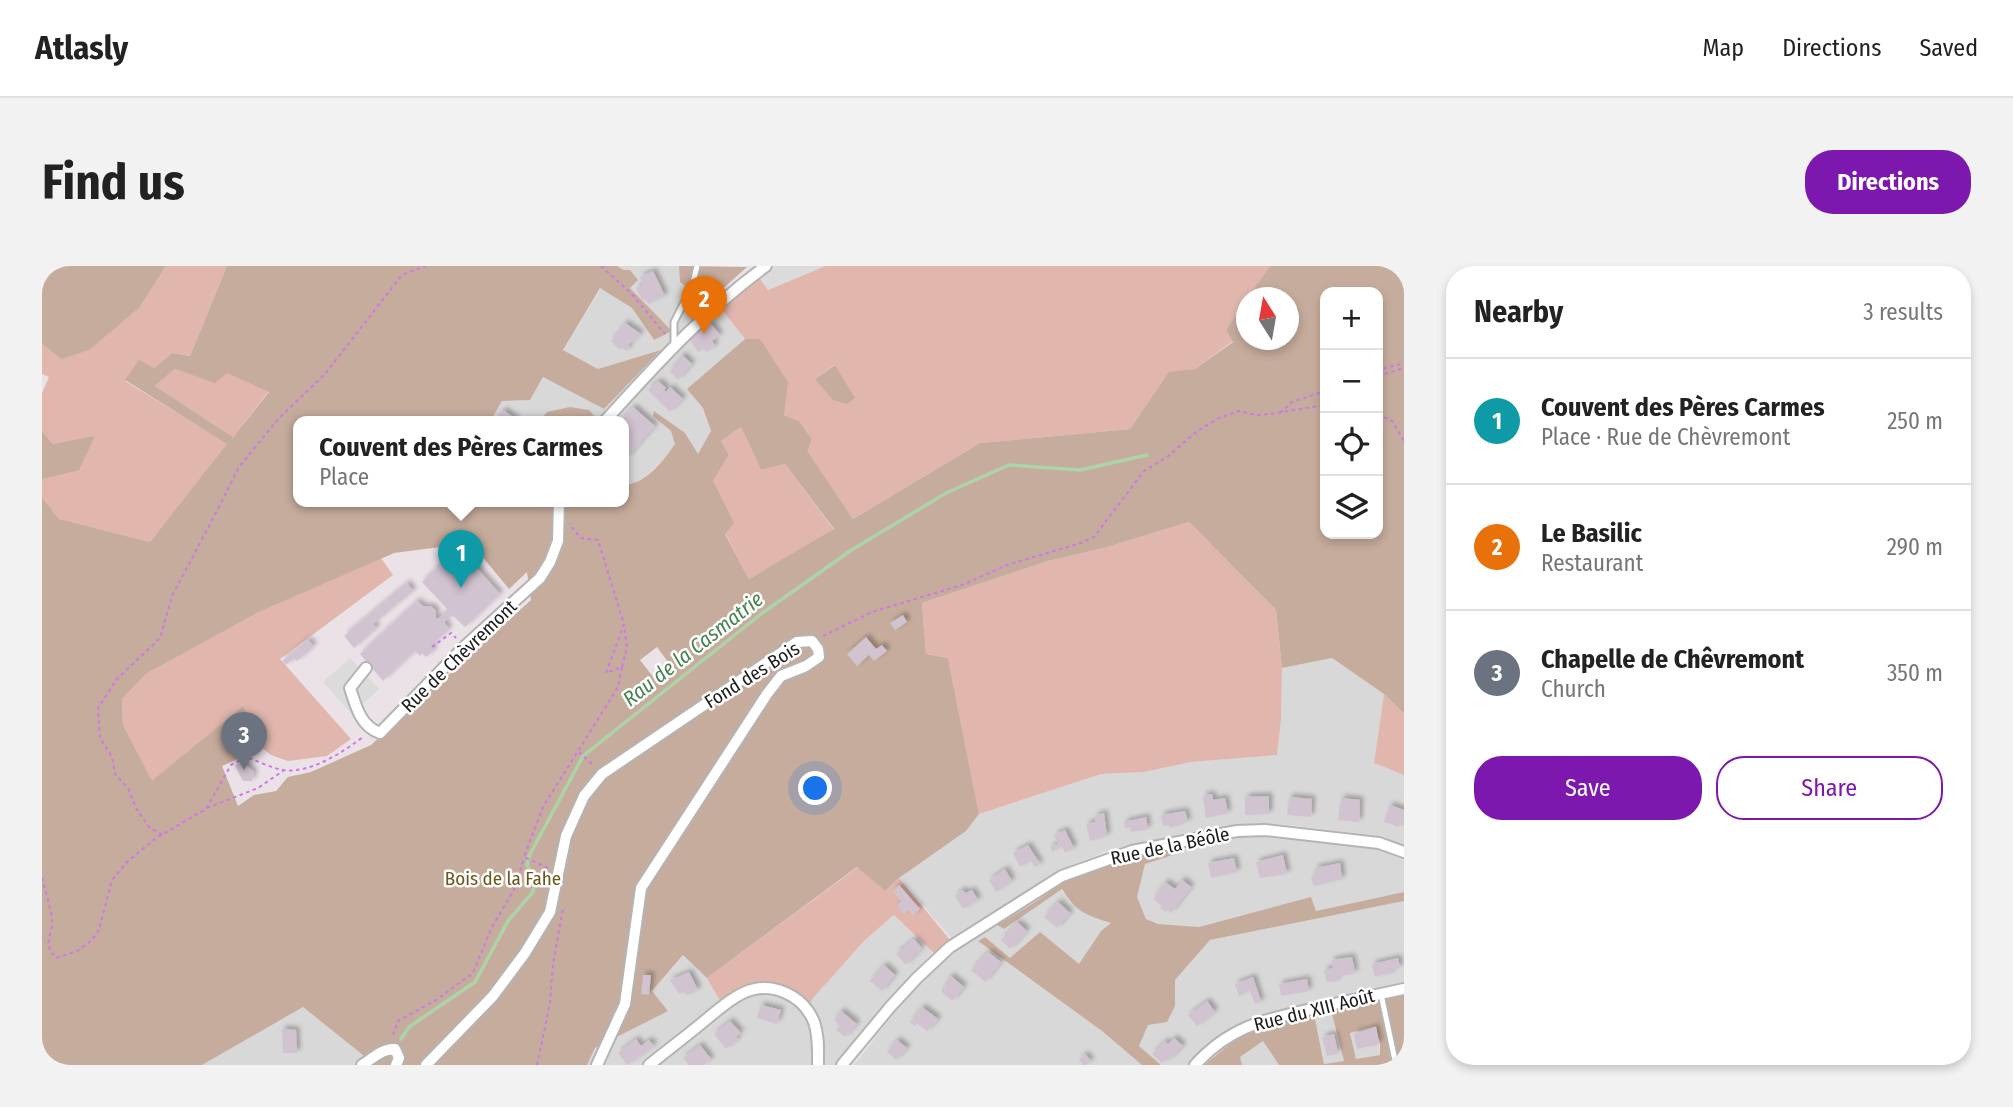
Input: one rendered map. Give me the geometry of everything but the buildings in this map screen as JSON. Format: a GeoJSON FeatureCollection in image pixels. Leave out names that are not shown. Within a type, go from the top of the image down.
{"type":"FeatureCollection","features":[{"type":"Feature","properties":{"kind":"street"},"geometry":{"type":"LineString","coordinates":[[609,416],[674,345],[731,293],[766,266]]}},
{"type":"Feature","properties":{"kind":"street","name":"Rue de Chèvremont"},"geometry":{"type":"LineString","coordinates":[[373,730],[380,733],[464,647],[540,578],[558,541],[559,508]]}},
{"type":"Feature","properties":{"kind":"street","name":"Fond des Bois"},"geometry":{"type":"LineString","coordinates":[[426,1065],[493,996],[525,953],[550,912],[566,836],[584,796],[602,774],[797,642],[812,641],[818,649],[819,657],[806,666],[781,676],[767,694],[640,888],[625,1004],[597,1065]]}},
{"type":"Feature","properties":{"kind":"street"},"geometry":{"type":"LineString","coordinates":[[366,668],[350,688],[359,715],[373,730]]}},
{"type":"Feature","properties":{"kind":"street","name":"Rue de la Béôle"},"geometry":{"type":"LineString","coordinates":[[842,1065],[916,978],[950,947],[1079,868],[1132,851],[1237,831],[1265,830],[1379,843],[1404,852]]}},
{"type":"Feature","properties":{"kind":"street"},"geometry":{"type":"LineString","coordinates":[[649,1065],[723,1006],[742,993],[760,988],[788,994],[801,1002],[814,1023],[818,1065]]}},
{"type":"Feature","properties":{"kind":"street","name":"Rue du XIII Août"},"geometry":{"type":"LineString","coordinates":[[1195,1065],[1218,1043],[1262,1020],[1404,989]]}},
{"type":"Feature","properties":{"kind":"street"},"geometry":{"type":"LineString","coordinates":[[362,1065],[390,1048],[395,1049],[399,1058],[396,1065]]}},
{"type":"Feature","properties":{"kind":"lane"},"geometry":{"type":"LineString","coordinates":[[674,345],[674,322],[692,287],[697,266]]}},
{"type":"Feature","properties":{"kind":"lane"},"geometry":{"type":"LineString","coordinates":[[1381,994],[1396,1065]]}},
{"type":"Feature","properties":{"kind":"path"},"geometry":{"type":"LineString","coordinates":[[162,835],[149,827],[136,808],[128,788],[116,774],[112,757],[100,738],[98,708],[117,679],[160,638],[172,596],[239,467],[279,418],[324,374],[402,275],[426,266]]}},
{"type":"Feature","properties":{"kind":"path"},"geometry":{"type":"LineString","coordinates":[[601,266],[631,293],[674,345]]}},
{"type":"Feature","properties":{"kind":"path"},"geometry":{"type":"LineString","coordinates":[[1383,371],[1395,364],[1404,363]]}},
{"type":"Feature","properties":{"kind":"path"},"geometry":{"type":"LineString","coordinates":[[1383,373],[1404,368]]}},
{"type":"Feature","properties":{"kind":"path"},"geometry":{"type":"LineString","coordinates":[[1279,413],[1292,402],[1320,393]]}},
{"type":"Feature","properties":{"kind":"path"},"geometry":{"type":"LineString","coordinates":[[812,641],[872,612],[962,585],[1007,565],[1094,537],[1144,471],[1219,418],[1239,411],[1256,415],[1320,406]]}},
{"type":"Feature","properties":{"kind":"path"},"geometry":{"type":"LineString","coordinates":[[1383,416],[1392,421],[1404,441]]}},
{"type":"Feature","properties":{"kind":"path"},"geometry":{"type":"LineString","coordinates":[[393,1035],[398,1021],[436,1000],[473,972],[492,928],[514,888],[543,807],[618,687],[627,646],[624,624],[598,540],[581,538],[559,508]]}},
{"type":"Feature","properties":{"kind":"path"},"geometry":{"type":"LineString","coordinates":[[622,667],[606,673],[624,624]]}},
{"type":"Feature","properties":{"kind":"path"},"geometry":{"type":"LineString","coordinates":[[432,647],[451,633]]}},
{"type":"Feature","properties":{"kind":"path"},"geometry":{"type":"LineString","coordinates":[[42,878],[52,923],[48,936],[50,951],[56,958],[77,951],[99,930],[111,880],[127,862],[162,835],[206,809],[258,788],[284,770],[309,766],[332,758],[373,730]]}},
{"type":"Feature","properties":{"kind":"path"},"geometry":{"type":"LineString","coordinates":[[578,751],[602,774]]}},
{"type":"Feature","properties":{"kind":"path"},"geometry":{"type":"LineString","coordinates":[[206,809],[231,765],[239,760],[246,757],[284,770]]}},
{"type":"Feature","properties":{"kind":"path"},"geometry":{"type":"LineString","coordinates":[[525,858],[558,872]]}},
{"type":"Feature","properties":{"kind":"path"},"geometry":{"type":"LineString","coordinates":[[537,1065],[550,1003],[553,964],[563,904]]}},
{"type":"Feature","properties":{"kind":"shaded area"},"geometry":{"type":"Polygon","coordinates":[[[166,266],[227,266],[190,356],[172,353],[154,368],[125,381],[228,444],[150,542],[58,519],[42,498],[42,479],[95,437],[53,444],[42,431],[42,393],[49,377],[42,374],[42,344],[62,358],[140,307],[166,266]]]}},
{"type":"Feature","properties":{"kind":"shaded area"},"geometry":{"type":"Polygon","coordinates":[[[617,266],[679,266],[681,282],[722,310],[745,339],[688,389],[703,408],[711,431],[698,455],[671,431],[675,444],[668,455],[633,485],[629,485],[629,416],[568,416],[547,412],[543,416],[493,416],[502,401],[530,400],[543,377],[604,409],[660,351],[598,369],[563,350],[601,288],[632,308],[653,339],[671,330],[629,287],[638,280],[617,266]]]}},
{"type":"Feature","properties":{"kind":"shaded area"},"geometry":{"type":"Polygon","coordinates":[[[775,266],[825,266],[768,290],[759,277],[775,266]]]}},
{"type":"Feature","properties":{"kind":"shaded area"},"geometry":{"type":"Polygon","coordinates":[[[825,266],[1270,266],[1256,287],[1236,287],[1236,315],[1226,330],[1233,341],[1195,369],[1169,373],[1130,429],[980,443],[853,519],[806,451],[812,439],[799,421],[784,415],[760,339],[745,339],[722,310],[759,277],[768,290],[825,266]],[[835,365],[815,379],[854,398],[835,365]]]}},
{"type":"Feature","properties":{"kind":"shaded area"},"geometry":{"type":"Polygon","coordinates":[[[175,369],[215,382],[227,372],[269,391],[233,437],[155,386],[175,369]]]}},
{"type":"Feature","properties":{"kind":"shaded area"},"geometry":{"type":"Polygon","coordinates":[[[741,427],[761,470],[785,464],[834,530],[749,579],[725,533],[713,481],[729,455],[721,441],[741,427]]]}},
{"type":"Feature","properties":{"kind":"shaded area"},"geometry":{"type":"Polygon","coordinates":[[[1189,522],[1276,610],[1282,668],[1277,755],[1191,762],[1144,772],[1101,774],[979,814],[948,658],[926,654],[922,603],[1048,561],[1104,548],[1189,522]]]}},
{"type":"Feature","properties":{"kind":"shaded area"},"geometry":{"type":"Polygon","coordinates":[[[381,558],[393,575],[280,659],[351,739],[327,756],[288,761],[271,755],[262,748],[242,707],[152,782],[123,725],[122,699],[146,674],[259,612],[381,558]]]}},
{"type":"Feature","properties":{"kind":"shaded area"},"geometry":{"type":"Polygon","coordinates":[[[350,658],[379,689],[352,714],[323,682],[350,658]]]}},
{"type":"Feature","properties":{"kind":"shaded area"},"geometry":{"type":"Polygon","coordinates":[[[1332,658],[1384,694],[1374,763],[1404,775],[1404,847],[1374,835],[1280,824],[1241,825],[1112,849],[1065,868],[953,940],[899,878],[966,831],[979,814],[1101,774],[1144,772],[1191,762],[1277,755],[1282,668],[1332,658]]]}},
{"type":"Feature","properties":{"kind":"shaded area"},"geometry":{"type":"Polygon","coordinates":[[[1384,694],[1404,714],[1404,775],[1374,763],[1384,694]]]}},
{"type":"Feature","properties":{"kind":"shaded area"},"geometry":{"type":"Polygon","coordinates":[[[1271,836],[1377,848],[1404,857],[1404,892],[1316,911],[1311,898],[1199,927],[1158,924],[1146,919],[1137,897],[1145,864],[1178,853],[1181,845],[1271,836]]]}},
{"type":"Feature","properties":{"kind":"shaded area"},"geometry":{"type":"Polygon","coordinates":[[[858,867],[885,891],[899,878],[951,941],[934,953],[894,915],[865,940],[810,1003],[795,991],[768,983],[748,985],[719,999],[707,978],[858,867]]]}},
{"type":"Feature","properties":{"kind":"shaded area"},"geometry":{"type":"Polygon","coordinates":[[[1061,889],[1070,902],[1111,923],[1101,931],[1079,965],[1010,958],[985,938],[979,941],[1102,1031],[1142,1065],[854,1065],[908,995],[963,943],[997,925],[1004,929],[1061,889]]]}},
{"type":"Feature","properties":{"kind":"shaded area"},"geometry":{"type":"Polygon","coordinates":[[[1404,901],[1404,985],[1260,1017],[1206,1046],[1188,1065],[1161,1065],[1139,1046],[1148,1024],[1175,1006],[1175,980],[1210,940],[1404,901]]]}},
{"type":"Feature","properties":{"kind":"shaded area"},"geometry":{"type":"Polygon","coordinates":[[[895,915],[934,953],[842,1065],[587,1065],[595,1048],[667,1011],[652,991],[684,955],[707,978],[719,999],[738,988],[765,983],[781,985],[806,998],[813,998],[865,940],[895,915]]]}},
{"type":"Feature","properties":{"kind":"shaded area"},"geometry":{"type":"Polygon","coordinates":[[[303,1007],[369,1060],[361,1065],[202,1065],[303,1007]]]}},
{"type":"Feature","properties":{"kind":"shaded area"},"geometry":{"type":"Polygon","coordinates":[[[1331,1010],[1344,1061],[1324,1064],[1314,1014],[1331,1010]]]}},
{"type":"Feature","properties":{"kind":"shaded area"},"geometry":{"type":"Polygon","coordinates":[[[1377,1026],[1380,1055],[1356,1059],[1350,1033],[1377,1026]]]}},
{"type":"Feature","properties":{"kind":"shaded area"},"geometry":{"type":"Polygon","coordinates":[[[1263,1041],[1279,1065],[1242,1065],[1240,1057],[1263,1041]]]}},
{"type":"Feature","properties":{"kind":"green space"},"geometry":{"type":"Polygon","coordinates":[[[42,266],[166,266],[140,307],[89,350],[62,359],[42,344],[42,266]]]}},
{"type":"Feature","properties":{"kind":"green space","name":"Bois de la Fahe"},"geometry":{"type":"Polygon","coordinates":[[[227,266],[617,266],[630,270],[638,280],[630,288],[672,331],[654,340],[632,308],[600,288],[563,350],[598,369],[661,350],[604,409],[543,377],[530,400],[502,401],[493,416],[293,416],[293,507],[629,507],[629,484],[646,477],[675,444],[671,431],[653,416],[654,411],[685,433],[698,454],[711,431],[703,408],[687,389],[745,339],[760,339],[788,382],[784,415],[799,421],[812,439],[807,451],[853,519],[980,443],[1130,429],[1169,372],[1195,369],[1233,342],[1226,330],[1236,315],[1236,350],[1299,350],[1299,287],[1255,287],[1270,266],[1404,266],[1404,714],[1384,694],[1332,658],[1282,668],[1276,610],[1189,522],[1104,548],[1048,561],[922,603],[926,654],[948,658],[979,814],[966,831],[899,878],[885,891],[857,867],[707,978],[683,955],[652,991],[668,1011],[595,1048],[587,1065],[361,1065],[369,1060],[303,1007],[202,1065],[42,1065],[42,498],[59,519],[150,542],[227,444],[125,380],[139,360],[154,368],[172,353],[190,356],[227,266]],[[175,369],[155,386],[233,437],[269,392],[227,373],[215,383],[175,369]],[[741,427],[721,441],[729,455],[713,481],[734,523],[725,534],[749,579],[834,529],[785,464],[761,470],[741,427]],[[471,543],[394,553],[259,612],[146,674],[122,699],[123,725],[152,781],[243,706],[262,748],[222,766],[238,806],[254,795],[276,791],[288,777],[311,772],[371,745],[531,600],[527,572],[509,589],[471,543]],[[657,647],[640,660],[657,682],[674,670],[657,647]]]}},
{"type":"Feature","properties":{"kind":"green space"},"geometry":{"type":"Polygon","coordinates":[[[679,266],[747,267],[708,302],[680,282],[679,266]]]}},
{"type":"Feature","properties":{"kind":"green space"},"geometry":{"type":"Polygon","coordinates":[[[835,365],[855,398],[847,404],[833,400],[815,379],[835,365]]]}},
{"type":"Feature","properties":{"kind":"green space"},"geometry":{"type":"Polygon","coordinates":[[[570,407],[589,410],[594,416],[543,416],[547,412],[570,407]]]}},
{"type":"Feature","properties":{"kind":"green space"},"geometry":{"type":"Polygon","coordinates":[[[42,431],[53,444],[95,436],[79,470],[42,479],[42,431]]]}},
{"type":"Feature","properties":{"kind":"green space"},"geometry":{"type":"Polygon","coordinates":[[[1181,845],[1179,853],[1145,864],[1137,897],[1146,919],[1158,924],[1199,927],[1311,897],[1316,911],[1404,892],[1404,901],[1210,940],[1175,980],[1175,1006],[1167,1022],[1148,1025],[1139,1046],[1161,1065],[1142,1065],[1102,1031],[978,941],[985,937],[1010,958],[1040,932],[1079,964],[1101,931],[1111,923],[1082,912],[1062,889],[1004,929],[997,925],[1072,875],[1181,845]]]}},
{"type":"Feature","properties":{"kind":"green space"},"geometry":{"type":"Polygon","coordinates":[[[1404,994],[1404,1065],[1279,1065],[1263,1041],[1240,1057],[1242,1065],[1204,1065],[1246,1031],[1314,1014],[1324,1064],[1344,1061],[1331,1010],[1404,994]],[[1376,1026],[1350,1033],[1356,1059],[1380,1055],[1376,1026]]]}},
{"type":"Feature","properties":{"kind":"waterway","name":"Rau de la Casmatrie"},"geometry":{"type":"LineString","coordinates":[[401,1039],[409,1027],[475,982],[508,921],[533,892],[535,880],[527,865],[529,856],[583,756],[761,614],[850,551],[946,493],[1009,465],[1080,470],[1147,455]]}},
{"type":"Feature","properties":{"kind":"place","name":"Le Basilic"},"geometry":{"type":"Point","coordinates":[704,334]}},
{"type":"Feature","properties":{"kind":"place","name":"Couvent des Pères Carmes"},"geometry":{"type":"Point","coordinates":[461,588]}},
{"type":"Feature","properties":{"kind":"place","name":"Chapelle de Chêvremont"},"geometry":{"type":"Point","coordinates":[244,770]}}]}
